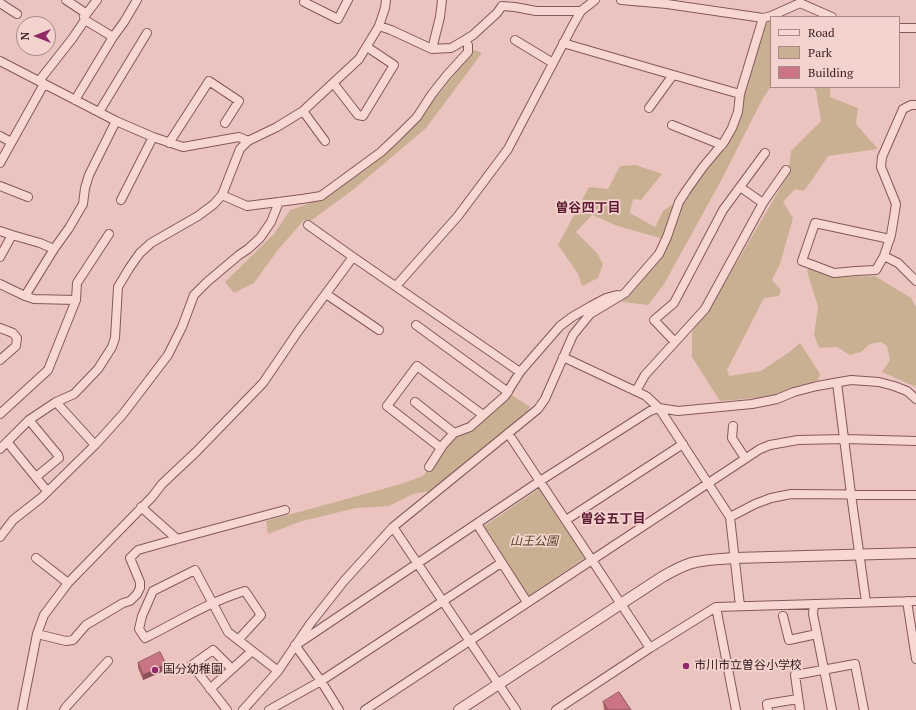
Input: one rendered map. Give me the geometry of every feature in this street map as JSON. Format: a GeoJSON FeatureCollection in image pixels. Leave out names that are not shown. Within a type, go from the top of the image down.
{"type":"FeatureCollection","features":[{"type":"Feature","properties":{"kind":"street"},"geometry":{"type":"LineString","coordinates":[[66,0],[84,12],[85,19]]}},
{"type":"Feature","properties":{"kind":"street"},"geometry":{"type":"LineString","coordinates":[[0,163],[42,83],[97,0]]}},
{"type":"Feature","properties":{"kind":"street"},"geometry":{"type":"LineString","coordinates":[[75,100],[137,0]]}},
{"type":"Feature","properties":{"kind":"street"},"geometry":{"type":"LineString","coordinates":[[305,0],[304,2],[338,19],[348,0]]}},
{"type":"Feature","properties":{"kind":"street"},"geometry":{"type":"LineString","coordinates":[[0,449],[8,443],[30,420],[56,402],[74,394],[98,369],[112,347],[115,338],[118,288],[127,271],[140,253],[151,243],[198,216],[214,204],[222,195],[240,149],[248,141],[303,111],[359,60],[380,26],[386,0]]}},
{"type":"Feature","properties":{"kind":"street"},"geometry":{"type":"LineString","coordinates":[[432,49],[440,17],[442,0]]}},
{"type":"Feature","properties":{"kind":"street"},"geometry":{"type":"LineString","coordinates":[[396,286],[458,216],[508,149],[581,11],[595,0]]}},
{"type":"Feature","properties":{"kind":"street"},"geometry":{"type":"LineString","coordinates":[[621,0],[667,4],[763,18],[770,16]]}},
{"type":"Feature","properties":{"kind":"street"},"geometry":{"type":"LineString","coordinates":[[0,3],[17,14]]}},
{"type":"Feature","properties":{"kind":"street"},"geometry":{"type":"LineString","coordinates":[[380,26],[432,49],[451,48],[473,35],[497,13],[501,3],[536,11],[581,11]]}},
{"type":"Feature","properties":{"kind":"street"},"geometry":{"type":"LineString","coordinates":[[771,16],[800,3],[830,16]]}},
{"type":"Feature","properties":{"kind":"street"},"geometry":{"type":"LineString","coordinates":[[243,710],[278,671],[310,624],[344,581],[394,527],[538,409],[545,399],[573,335],[590,314],[625,293],[659,254],[667,237],[679,202],[702,167],[722,145],[732,128],[738,112],[740,94],[763,18]]}},
{"type":"Feature","properties":{"kind":"street"},"geometry":{"type":"LineString","coordinates":[[85,19],[114,37]]}},
{"type":"Feature","properties":{"kind":"street"},"geometry":{"type":"LineString","coordinates":[[900,28],[916,28]]}},
{"type":"Feature","properties":{"kind":"street"},"geometry":{"type":"LineString","coordinates":[[99,112],[148,33]]}},
{"type":"Feature","properties":{"kind":"street"},"geometry":{"type":"LineString","coordinates":[[222,195],[247,206],[302,200],[321,196],[380,152],[417,117],[432,94],[468,52],[468,45],[465,40]]}},
{"type":"Feature","properties":{"kind":"street"},"geometry":{"type":"LineString","coordinates":[[515,40],[553,63]]}},
{"type":"Feature","properties":{"kind":"street"},"geometry":{"type":"LineString","coordinates":[[563,43],[740,94]]}},
{"type":"Feature","properties":{"kind":"street"},"geometry":{"type":"LineString","coordinates":[[334,84],[358,115],[363,116],[394,65],[367,47]]}},
{"type":"Feature","properties":{"kind":"street"},"geometry":{"type":"LineString","coordinates":[[0,61],[116,121],[169,143],[183,147],[239,137],[248,141]]}},
{"type":"Feature","properties":{"kind":"street"},"geometry":{"type":"LineString","coordinates":[[649,108],[673,75]]}},
{"type":"Feature","properties":{"kind":"street"},"geometry":{"type":"LineString","coordinates":[[169,143],[209,81],[239,101],[225,123]]}},
{"type":"Feature","properties":{"kind":"street"},"geometry":{"type":"LineString","coordinates":[[890,239],[815,223],[802,261],[834,273],[876,270],[884,256],[890,239],[896,204],[881,167],[882,157],[903,109],[916,105]]}},
{"type":"Feature","properties":{"kind":"street"},"geometry":{"type":"LineString","coordinates":[[303,111],[324,141]]}},
{"type":"Feature","properties":{"kind":"street"},"geometry":{"type":"LineString","coordinates":[[25,296],[83,204],[84,188],[89,175],[116,121]]}},
{"type":"Feature","properties":{"kind":"street"},"geometry":{"type":"LineString","coordinates":[[672,125],[722,145]]}},
{"type":"Feature","properties":{"kind":"street"},"geometry":{"type":"LineString","coordinates":[[0,136],[11,142]]}},
{"type":"Feature","properties":{"kind":"street"},"geometry":{"type":"LineString","coordinates":[[121,200],[152,137]]}},
{"type":"Feature","properties":{"kind":"street"},"geometry":{"type":"LineString","coordinates":[[675,342],[654,320],[674,303],[723,210],[765,153]]}},
{"type":"Feature","properties":{"kind":"street"},"geometry":{"type":"LineString","coordinates":[[636,391],[645,375],[705,309],[764,203],[786,170]]}},
{"type":"Feature","properties":{"kind":"street"},"geometry":{"type":"LineString","coordinates":[[0,186],[28,197]]}},
{"type":"Feature","properties":{"kind":"street"},"geometry":{"type":"LineString","coordinates":[[740,187],[764,203]]}},
{"type":"Feature","properties":{"kind":"street"},"geometry":{"type":"LineString","coordinates":[[0,537],[13,520],[41,498],[95,445],[123,414],[168,355],[182,326],[194,295],[207,282],[260,238],[271,222],[279,202]]}},
{"type":"Feature","properties":{"kind":"street"},"geometry":{"type":"LineString","coordinates":[[308,225],[520,372]]}},
{"type":"Feature","properties":{"kind":"street"},"geometry":{"type":"LineString","coordinates":[[0,231],[40,243],[54,249]]}},
{"type":"Feature","properties":{"kind":"street"},"geometry":{"type":"LineString","coordinates":[[0,414],[48,370],[76,300],[77,283],[109,234]]}},
{"type":"Feature","properties":{"kind":"street"},"geometry":{"type":"LineString","coordinates":[[0,258],[12,235]]}},
{"type":"Feature","properties":{"kind":"street"},"geometry":{"type":"LineString","coordinates":[[884,256],[898,263],[916,281]]}},
{"type":"Feature","properties":{"kind":"street"},"geometry":{"type":"LineString","coordinates":[[22,710],[37,634],[44,615],[68,583],[162,484],[196,452],[263,383],[299,330],[353,257]]}},
{"type":"Feature","properties":{"kind":"street"},"geometry":{"type":"LineString","coordinates":[[0,284],[34,300],[76,300]]}},
{"type":"Feature","properties":{"kind":"street"},"geometry":{"type":"LineString","coordinates":[[429,466],[441,448],[454,433],[470,426],[505,396],[520,372],[560,326],[590,306],[606,298],[625,293]]}},
{"type":"Feature","properties":{"kind":"street"},"geometry":{"type":"LineString","coordinates":[[326,294],[379,330]]}},
{"type":"Feature","properties":{"kind":"street"},"geometry":{"type":"LineString","coordinates":[[416,325],[508,392]]}},
{"type":"Feature","properties":{"kind":"street"},"geometry":{"type":"LineString","coordinates":[[0,328],[13,333],[17,338],[16,346],[0,360]]}},
{"type":"Feature","properties":{"kind":"street"},"geometry":{"type":"LineString","coordinates":[[563,357],[646,396],[659,408],[730,517],[740,606]]}},
{"type":"Feature","properties":{"kind":"street"},"geometry":{"type":"LineString","coordinates":[[441,448],[387,406],[417,366],[483,415]]}},
{"type":"Feature","properties":{"kind":"street"},"geometry":{"type":"LineString","coordinates":[[295,645],[650,410],[659,408],[678,411],[752,404],[777,399],[794,392],[817,386],[851,380],[879,382],[894,386],[907,391],[916,399]]}},
{"type":"Feature","properties":{"kind":"street"},"geometry":{"type":"LineString","coordinates":[[837,383],[866,602]]}},
{"type":"Feature","properties":{"kind":"street"},"geometry":{"type":"LineString","coordinates":[[56,402],[95,445]]}},
{"type":"Feature","properties":{"kind":"street"},"geometry":{"type":"LineString","coordinates":[[415,402],[454,433]]}},
{"type":"Feature","properties":{"kind":"street"},"geometry":{"type":"LineString","coordinates":[[30,420],[59,458],[36,477]]}},
{"type":"Feature","properties":{"kind":"street"},"geometry":{"type":"LineString","coordinates":[[733,426],[732,438],[745,458]]}},
{"type":"Feature","properties":{"kind":"street"},"geometry":{"type":"LineString","coordinates":[[508,433],[650,648]]}},
{"type":"Feature","properties":{"kind":"street"},"geometry":{"type":"LineString","coordinates":[[365,710],[760,449],[798,440],[916,440]]}},
{"type":"Feature","properties":{"kind":"street"},"geometry":{"type":"LineString","coordinates":[[8,443],[47,491]]}},
{"type":"Feature","properties":{"kind":"street"},"geometry":{"type":"LineString","coordinates":[[566,520],[683,444]]}},
{"type":"Feature","properties":{"kind":"street"},"geometry":{"type":"LineString","coordinates":[[730,517],[755,504],[771,498],[791,494],[916,495]]}},
{"type":"Feature","properties":{"kind":"street"},"geometry":{"type":"LineString","coordinates":[[141,507],[177,539]]}},
{"type":"Feature","properties":{"kind":"street"},"geometry":{"type":"LineString","coordinates":[[37,634],[66,641],[73,640],[86,626],[123,603],[130,601],[137,594],[140,588],[140,582],[130,558],[138,550],[285,510]]}},
{"type":"Feature","properties":{"kind":"street"},"geometry":{"type":"LineString","coordinates":[[477,524],[527,602]]}},
{"type":"Feature","properties":{"kind":"street"},"geometry":{"type":"LineString","coordinates":[[394,527],[516,710]]}},
{"type":"Feature","properties":{"kind":"street"},"geometry":{"type":"LineString","coordinates":[[459,710],[662,577],[694,562],[734,558],[916,553]]}},
{"type":"Feature","properties":{"kind":"street"},"geometry":{"type":"LineString","coordinates":[[36,558],[68,583]]}},
{"type":"Feature","properties":{"kind":"street"},"geometry":{"type":"LineString","coordinates":[[269,710],[321,682],[501,563]]}},
{"type":"Feature","properties":{"kind":"street"},"geometry":{"type":"LineString","coordinates":[[238,640],[261,615],[245,591],[213,603],[145,638],[139,630],[142,616],[154,591],[195,570],[213,603],[228,632],[238,640],[252,651],[278,671]]}},
{"type":"Feature","properties":{"kind":"street"},"geometry":{"type":"LineString","coordinates":[[907,601],[916,659]]}},
{"type":"Feature","properties":{"kind":"street"},"geometry":{"type":"LineString","coordinates":[[556,710],[650,648],[716,607],[916,601]]}},
{"type":"Feature","properties":{"kind":"street"},"geometry":{"type":"LineString","coordinates":[[814,604],[813,614],[832,710]]}},
{"type":"Feature","properties":{"kind":"street"},"geometry":{"type":"LineString","coordinates":[[716,607],[736,710]]}},
{"type":"Feature","properties":{"kind":"street"},"geometry":{"type":"LineString","coordinates":[[783,616],[789,640],[817,634]]}},
{"type":"Feature","properties":{"kind":"street"},"geometry":{"type":"LineString","coordinates":[[295,645],[339,710]]}},
{"type":"Feature","properties":{"kind":"street"},"geometry":{"type":"LineString","coordinates":[[227,710],[192,665],[213,650],[232,669]]}},
{"type":"Feature","properties":{"kind":"street"},"geometry":{"type":"LineString","coordinates":[[210,688],[252,651]]}},
{"type":"Feature","properties":{"kind":"street"},"geometry":{"type":"LineString","coordinates":[[64,710],[108,661]]}},
{"type":"Feature","properties":{"kind":"street"},"geometry":{"type":"LineString","coordinates":[[800,710],[795,675],[855,664],[864,710]]}},
{"type":"Feature","properties":{"kind":"street"},"geometry":{"type":"LineString","coordinates":[[768,710],[767,704],[798,699]]}},
{"type":"Feature","properties":{"kind":"green space"},"geometry":{"type":"Polygon","coordinates":[[[770,19],[770,88],[664,284],[648,305],[622,302],[670,241],[618,226],[592,215],[576,232],[597,253],[603,264],[598,278],[582,286],[578,274],[558,245],[589,187],[608,189],[620,166],[636,165],[662,174],[641,200],[633,199],[630,213],[655,227],[663,211],[689,193],[735,131],[746,87],[766,21],[770,19]]]}},
{"type":"Feature","properties":{"kind":"green space"},"geometry":{"type":"Polygon","coordinates":[[[474,50],[482,53],[426,128],[354,189],[312,220],[304,220],[277,251],[254,283],[234,293],[225,282],[274,234],[290,210],[327,196],[413,126],[474,50]]]}},
{"type":"Feature","properties":{"kind":"green space"},"geometry":{"type":"Polygon","coordinates":[[[814,88],[830,88],[830,97],[858,108],[856,124],[878,149],[828,156],[804,191],[795,189],[783,202],[793,218],[780,264],[772,280],[781,290],[779,296],[764,298],[727,370],[729,376],[761,371],[791,351],[800,343],[820,374],[818,380],[769,397],[720,401],[692,357],[692,332],[717,296],[788,175],[791,151],[821,121],[816,91],[814,88]]]}},
{"type":"Feature","properties":{"kind":"green space"},"geometry":{"type":"Polygon","coordinates":[[[809,267],[837,277],[875,276],[911,298],[916,307],[916,387],[882,372],[890,360],[887,346],[881,342],[870,344],[861,352],[850,355],[837,347],[819,348],[814,335],[818,307],[807,271],[809,267]]]}},
{"type":"Feature","properties":{"kind":"green space"},"geometry":{"type":"Polygon","coordinates":[[[512,395],[530,407],[528,413],[430,491],[413,494],[389,506],[356,508],[302,521],[268,534],[266,521],[401,484],[423,476],[455,435],[475,427],[512,395]]]}},
{"type":"Feature","properties":{"kind":"green space","name":"山王公園"},"geometry":{"type":"Polygon","coordinates":[[[540,488],[586,557],[528,596],[483,527],[540,488]]]}},
{"type":"Feature","properties":{"kind":"building"},"geometry":{"type":"Polygon","coordinates":[[[160,652],[166,664],[143,675],[138,663],[160,652]]]}},
{"type":"Feature","properties":{"kind":"building"},"geometry":{"type":"Polygon","coordinates":[[[619,692],[631,710],[608,710],[603,702],[619,692]]]}},
{"type":"Feature","properties":{"kind":"place","name":"市川市立曽谷小学校"},"geometry":{"type":"Point","coordinates":[686,666]}},
{"type":"Feature","properties":{"kind":"place","name":"国分幼稚園"},"geometry":{"type":"Point","coordinates":[155,670]}},
{"type":"Feature","properties":{"kind":"district","name":"曽谷四丁目"},"geometry":{"type":"Point","coordinates":[588,208]}},
{"type":"Feature","properties":{"kind":"district","name":"曽谷五丁目"},"geometry":{"type":"Point","coordinates":[613,519]}}]}
